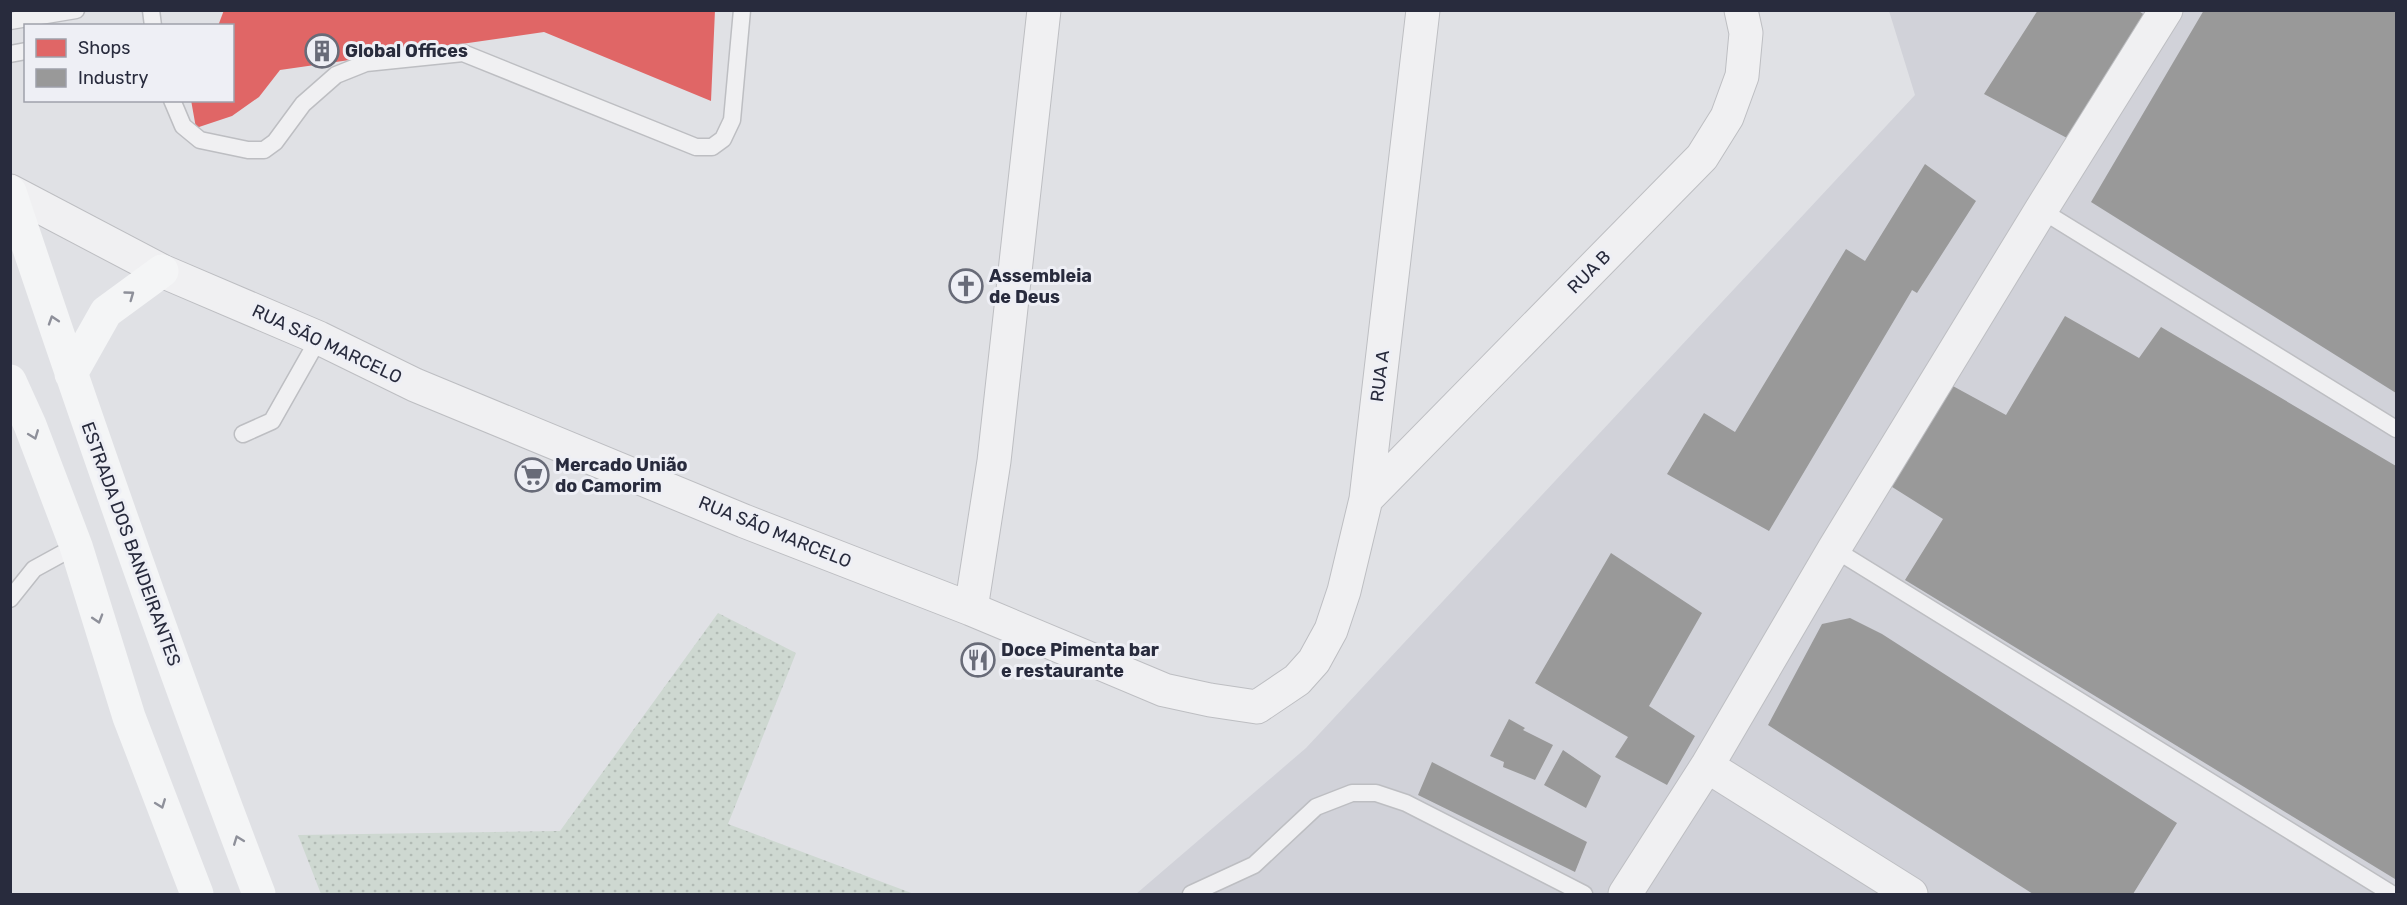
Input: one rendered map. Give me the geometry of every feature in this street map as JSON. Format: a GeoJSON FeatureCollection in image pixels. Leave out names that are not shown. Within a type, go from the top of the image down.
{"type":"FeatureCollection","features":[{"type":"Feature","properties":{"kind":"main road","name":"ESTRADA DOS BANDEIRANTES"},"geometry":{"type":"LineString","coordinates":[[10,192],[71,374],[213,775],[258,894]]}},
{"type":"Feature","properties":{"kind":"main road"},"geometry":{"type":"LineString","coordinates":[[71,374],[106,312],[162,271]]}},
{"type":"Feature","properties":{"kind":"main road"},"geometry":{"type":"LineString","coordinates":[[10,381],[30,425],[76,546],[129,717],[197,894]]}},
{"type":"Feature","properties":{"kind":"street"},"geometry":{"type":"LineString","coordinates":[[971,609],[994,461],[1044,10]]}},
{"type":"Feature","properties":{"kind":"street","name":"RUA A"},"geometry":{"type":"LineString","coordinates":[[1257,707],[1297,680],[1314,661],[1331,630],[1344,591],[1366,499],[1423,10]]}},
{"type":"Feature","properties":{"kind":"street","name":"RUA B"},"geometry":{"type":"LineString","coordinates":[[1366,499],[1702,158],[1727,117],[1742,76],[1746,33],[1741,10]]}},
{"type":"Feature","properties":{"kind":"street"},"geometry":{"type":"LineString","coordinates":[[1625,894],[1707,766],[1834,549],[2166,10]]}},
{"type":"Feature","properties":{"kind":"street","name":"RUA SÃO MARCELO"},"geometry":{"type":"LineString","coordinates":[[10,192],[162,271],[320,338],[415,385],[744,520],[971,609],[1164,690],[1257,707]]}},
{"type":"Feature","properties":{"kind":"street"},"geometry":{"type":"LineString","coordinates":[[1707,766],[1911,894]]}},
{"type":"Feature","properties":{"kind":"lane"},"geometry":{"type":"LineString","coordinates":[[10,21],[76,10]]}},
{"type":"Feature","properties":{"kind":"lane"},"geometry":{"type":"LineString","coordinates":[[173,102],[183,126],[200,140],[248,150],[264,150],[275,142],[303,104],[336,75],[366,63],[463,53],[696,147],[712,147],[723,139],[732,120],[742,10]]}},
{"type":"Feature","properties":{"kind":"lane"},"geometry":{"type":"LineString","coordinates":[[2041,210],[2397,429]]}},
{"type":"Feature","properties":{"kind":"lane"},"geometry":{"type":"LineString","coordinates":[[243,434],[272,421],[320,338]]}},
{"type":"Feature","properties":{"kind":"lane"},"geometry":{"type":"LineString","coordinates":[[10,599],[34,569],[76,546]]}},
{"type":"Feature","properties":{"kind":"lane"},"geometry":{"type":"LineString","coordinates":[[1834,549],[2391,894]]}},
{"type":"Feature","properties":{"kind":"lane"},"geometry":{"type":"LineString","coordinates":[[1191,894],[1254,865],[1317,807],[1352,793],[1376,793],[1406,803],[1584,894]]}},
{"type":"Feature","properties":{"kind":"shaded area"},"geometry":{"type":"Polygon","coordinates":[[[1889,11],[2396,11],[2396,894],[1136,894],[1306,748],[1915,95],[1889,11]]]}},
{"type":"Feature","properties":{"kind":"shaded area"},"geometry":{"type":"Polygon","coordinates":[[[718,613],[796,653],[728,824],[914,894],[321,894],[298,835],[560,831],[718,613]]]}},
{"type":"Feature","properties":{"kind":"building: Shops","name":"Global Offices"},"geometry":{"type":"Polygon","coordinates":[[[224,10],[715,10],[711,101],[544,32],[280,70],[259,97],[232,116],[196,128],[191,102],[234,102],[234,24],[219,24],[224,10]]]}},
{"type":"Feature","properties":{"kind":"building: Industry"},"geometry":{"type":"Polygon","coordinates":[[[2038,10],[2137,10],[2148,17],[2067,138],[1984,94],[2038,10]]]}},
{"type":"Feature","properties":{"kind":"building: Industry"},"geometry":{"type":"Polygon","coordinates":[[[2204,10],[2396,10],[2396,393],[2091,202],[2204,10]]]}},
{"type":"Feature","properties":{"kind":"building: Industry"},"geometry":{"type":"Polygon","coordinates":[[[1925,164],[1976,201],[1917,293],[1912,290],[1769,531],[1667,474],[1704,413],[1735,432],[1846,249],[1865,261],[1925,164]]]}},
{"type":"Feature","properties":{"kind":"building: Industry"},"geometry":{"type":"Polygon","coordinates":[[[2065,316],[2139,358],[2161,327],[2396,466],[2395,879],[1905,580],[1943,519],[1889,485],[1951,385],[2006,415],[2065,316]]]}},
{"type":"Feature","properties":{"kind":"building: Industry"},"geometry":{"type":"Polygon","coordinates":[[[1611,553],[1702,613],[1649,706],[1695,736],[1667,785],[1615,757],[1628,737],[1535,683],[1611,553]]]}},
{"type":"Feature","properties":{"kind":"building: Industry"},"geometry":{"type":"Polygon","coordinates":[[[1850,618],[1882,634],[2177,823],[2133,894],[2033,894],[1768,725],[1822,624],[1850,618]]]}},
{"type":"Feature","properties":{"kind":"building: Industry"},"geometry":{"type":"Polygon","coordinates":[[[1509,719],[1525,728],[1523,730],[1553,745],[1535,780],[1503,767],[1504,762],[1490,756],[1509,719]]]}},
{"type":"Feature","properties":{"kind":"building: Industry"},"geometry":{"type":"Polygon","coordinates":[[[1563,750],[1601,776],[1586,808],[1544,785],[1563,750]]]}},
{"type":"Feature","properties":{"kind":"building: Industry"},"geometry":{"type":"Polygon","coordinates":[[[1432,762],[1587,842],[1575,872],[1418,795],[1432,762]]]}},
{"type":"Feature","properties":{"kind":"place","name":"Global Offices"},"geometry":{"type":"Point","coordinates":[322,51]}},
{"type":"Feature","properties":{"kind":"place","name":"Assembleia de Deus"},"geometry":{"type":"Point","coordinates":[966,286]}},
{"type":"Feature","properties":{"kind":"place","name":"Mercado União do Camorim"},"geometry":{"type":"Point","coordinates":[532,475]}},
{"type":"Feature","properties":{"kind":"place","name":"Doce Pimenta bar e restaurante"},"geometry":{"type":"Point","coordinates":[978,660]}}]}
